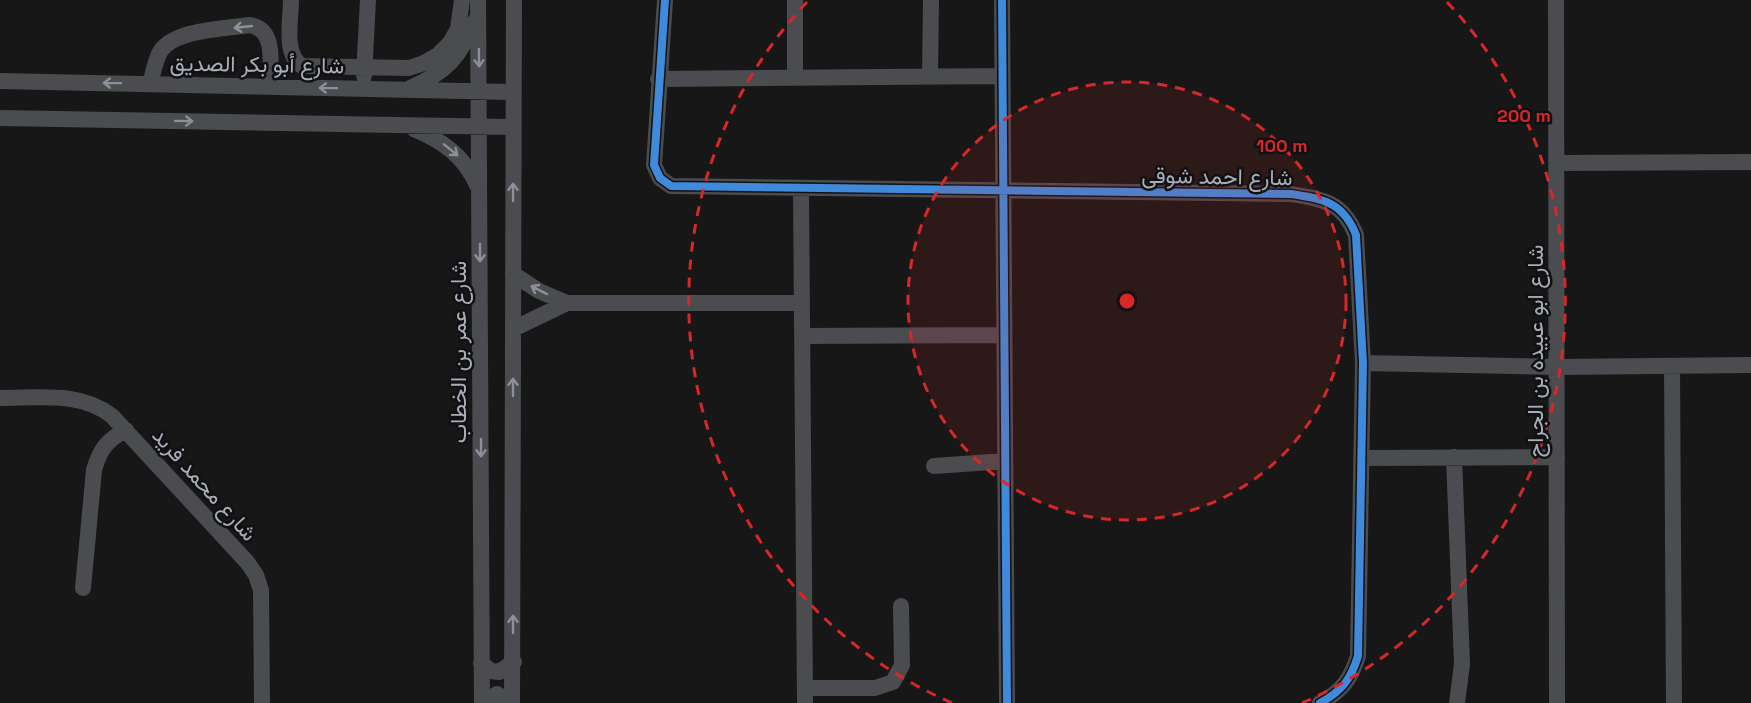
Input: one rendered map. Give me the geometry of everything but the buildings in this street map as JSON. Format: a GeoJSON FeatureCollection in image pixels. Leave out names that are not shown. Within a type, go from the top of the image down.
{"type":"FeatureCollection","features":[{"type":"Feature","properties":{"kind":"street"},"geometry":{"type":"LineString","coordinates":[[291,0],[291,50],[296,63],[309,67],[409,68],[438,55],[458,29],[462,0]]}},
{"type":"Feature","properties":{"kind":"street"},"geometry":{"type":"LineString","coordinates":[[363,89],[368,0]]}},
{"type":"Feature","properties":{"kind":"street"},"geometry":{"type":"LineString","coordinates":[[483,703],[497,694],[512,703],[514,662],[514,0]]}},
{"type":"Feature","properties":{"kind":"street"},"geometry":{"type":"LineString","coordinates":[[665,0],[658,78],[1002,76]]}},
{"type":"Feature","properties":{"kind":"street"},"geometry":{"type":"LineString","coordinates":[[795,0],[795,77]]}},
{"type":"Feature","properties":{"kind":"street"},"geometry":{"type":"LineString","coordinates":[[930,77],[931,0]]}},
{"type":"Feature","properties":{"kind":"street"},"geometry":{"type":"LineString","coordinates":[[1002,0],[1006,703]]}},
{"type":"Feature","properties":{"kind":"street","name":"شارع ابو عبيده بن الجراح"},"geometry":{"type":"LineString","coordinates":[[1556,0],[1557,703]]}},
{"type":"Feature","properties":{"kind":"street"},"geometry":{"type":"LineString","coordinates":[[405,90],[432,78],[449,66],[465,44],[478,7]]}},
{"type":"Feature","properties":{"kind":"street","name":"شارع عمر بن الخطاب"},"geometry":{"type":"LineString","coordinates":[[478,7],[483,703]]}},
{"type":"Feature","properties":{"kind":"street"},"geometry":{"type":"LineString","coordinates":[[150,84],[159,53],[167,43],[179,36],[249,25],[256,26],[266,33],[269,42],[270,86]]}},
{"type":"Feature","properties":{"kind":"street","name":"شارع احمد شوقى"},"geometry":{"type":"LineString","coordinates":[[658,78],[654,165],[664,183],[677,188],[1291,194],[1320,199],[1349,218],[1356,235],[1363,363],[1359,656],[1351,677],[1338,693],[1320,703]]}},
{"type":"Feature","properties":{"kind":"street","name":"شارع أبو بكر الصديق"},"geometry":{"type":"LineString","coordinates":[[0,81],[513,92]]}},
{"type":"Feature","properties":{"kind":"street"},"geometry":{"type":"LineString","coordinates":[[0,118],[513,127]]}},
{"type":"Feature","properties":{"kind":"street"},"geometry":{"type":"LineString","coordinates":[[407,126],[452,149],[469,167],[480,190]]}},
{"type":"Feature","properties":{"kind":"street"},"geometry":{"type":"LineString","coordinates":[[1557,163],[1751,162]]}},
{"type":"Feature","properties":{"kind":"street"},"geometry":{"type":"LineString","coordinates":[[801,189],[805,695],[875,688],[893,682],[902,666],[901,606]]}},
{"type":"Feature","properties":{"kind":"street"},"geometry":{"type":"LineString","coordinates":[[513,274],[539,291],[567,303],[802,303]]}},
{"type":"Feature","properties":{"kind":"street"},"geometry":{"type":"LineString","coordinates":[[513,329],[567,303]]}},
{"type":"Feature","properties":{"kind":"street"},"geometry":{"type":"LineString","coordinates":[[802,336],[1004,335]]}},
{"type":"Feature","properties":{"kind":"street"},"geometry":{"type":"LineString","coordinates":[[1363,363],[1557,367],[1751,365]]}},
{"type":"Feature","properties":{"kind":"street"},"geometry":{"type":"LineString","coordinates":[[1672,367],[1674,703]]}},
{"type":"Feature","properties":{"kind":"street","name":"شارع محمد فريد"},"geometry":{"type":"LineString","coordinates":[[0,398],[86,400],[100,406],[126,430],[256,576],[261,590],[262,703]]}},
{"type":"Feature","properties":{"kind":"street"},"geometry":{"type":"LineString","coordinates":[[83,588],[94,470],[99,453],[110,438],[126,430]]}},
{"type":"Feature","properties":{"kind":"street"},"geometry":{"type":"LineString","coordinates":[[1454,457],[1462,664],[1457,703]]}},
{"type":"Feature","properties":{"kind":"street"},"geometry":{"type":"LineString","coordinates":[[1363,458],[1557,457]]}},
{"type":"Feature","properties":{"kind":"street"},"geometry":{"type":"LineString","coordinates":[[934,466],[1005,461]]}},
{"type":"Feature","properties":{"kind":"street"},"geometry":{"type":"LineString","coordinates":[[481,663],[491,671],[499,672],[514,662]]}},
{"type":"Feature","properties":{"kind":"cycle path"},"geometry":{"type":"LineString","coordinates":[[665,0],[654,165],[660,178],[671,186],[1291,194],[1322,200],[1345,215],[1356,235],[1363,363],[1358,656],[1345,684],[1320,703]]}},
{"type":"Feature","properties":{"kind":"cycle path"},"geometry":{"type":"LineString","coordinates":[[1002,0],[1007,703]]}}]}
